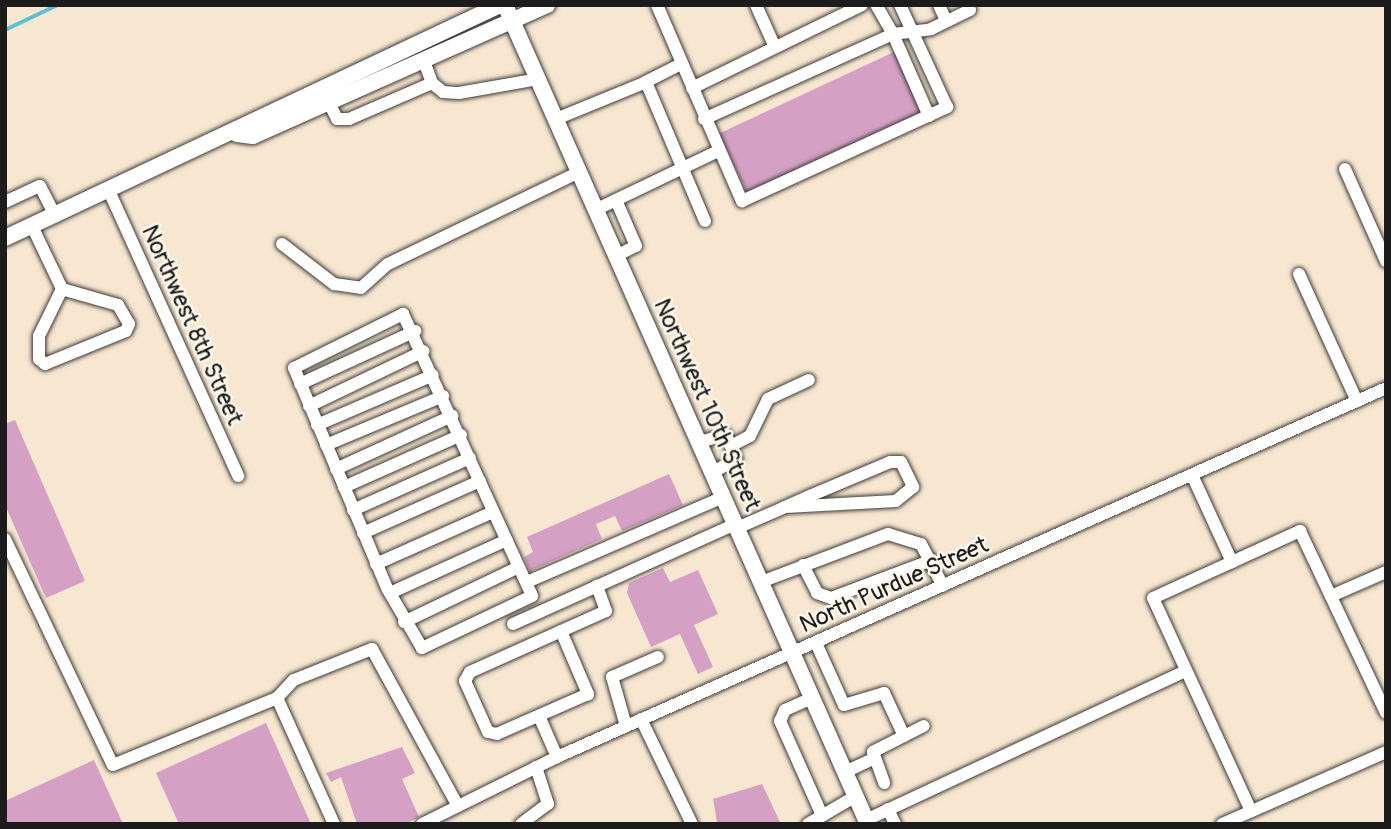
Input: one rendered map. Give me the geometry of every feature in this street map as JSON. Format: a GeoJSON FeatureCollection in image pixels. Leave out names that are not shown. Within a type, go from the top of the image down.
{"type":"FeatureCollection","features":[{"type":"Feature","properties":{"kind":"main road","name":"Northwest 10th Street"},"geometry":{"type":"LineString","coordinates":[[502,5],[512,21],[556,119],[867,822]]}},
{"type":"Feature","properties":{"kind":"main road"},"geometry":{"type":"LineString","coordinates":[[5,238],[237,134],[249,120],[502,5]]}},
{"type":"Feature","properties":{"kind":"main road"},"geometry":{"type":"LineString","coordinates":[[237,134],[253,136],[547,5]]}},
{"type":"Feature","properties":{"kind":"street"},"geometry":{"type":"LineString","coordinates":[[657,5],[716,152],[743,201],[947,107],[900,5]]}},
{"type":"Feature","properties":{"kind":"street"},"geometry":{"type":"LineString","coordinates":[[756,5],[775,47]]}},
{"type":"Feature","properties":{"kind":"street"},"geometry":{"type":"LineString","coordinates":[[939,5],[946,21]]}},
{"type":"Feature","properties":{"kind":"street"},"geometry":{"type":"LineString","coordinates":[[704,120],[893,34],[912,32],[946,21],[970,10],[968,5]]}},
{"type":"Feature","properties":{"kind":"street"},"geometry":{"type":"LineString","coordinates":[[692,88],[775,47],[868,6],[893,34],[929,116]]}},
{"type":"Feature","properties":{"kind":"street"},"geometry":{"type":"LineString","coordinates":[[424,61],[432,83],[443,92],[458,93],[538,79]]}},
{"type":"Feature","properties":{"kind":"street"},"geometry":{"type":"LineString","coordinates":[[556,119],[646,82],[681,64]]}},
{"type":"Feature","properties":{"kind":"street"},"geometry":{"type":"LineString","coordinates":[[646,82],[705,221]]}},
{"type":"Feature","properties":{"kind":"street"},"geometry":{"type":"LineString","coordinates":[[329,103],[337,119],[349,119],[432,83]]}},
{"type":"Feature","properties":{"kind":"street"},"geometry":{"type":"LineString","coordinates":[[595,210],[716,152]]}},
{"type":"Feature","properties":{"kind":"street"},"geometry":{"type":"LineString","coordinates":[[1345,169],[1386,261]]}},
{"type":"Feature","properties":{"kind":"street"},"geometry":{"type":"LineString","coordinates":[[282,244],[334,284],[361,288],[388,264],[579,172]]}},
{"type":"Feature","properties":{"kind":"street"},"geometry":{"type":"LineString","coordinates":[[5,202],[40,186],[55,216]]}},
{"type":"Feature","properties":{"kind":"street","name":"Northwest 8th Street"},"geometry":{"type":"LineString","coordinates":[[109,191],[238,476]]}},
{"type":"Feature","properties":{"kind":"street"},"geometry":{"type":"LineString","coordinates":[[616,200],[636,246],[616,256]]}},
{"type":"Feature","properties":{"kind":"street"},"geometry":{"type":"LineString","coordinates":[[32,226],[62,289],[118,305],[129,324],[126,331],[45,363],[39,336],[62,289]]}},
{"type":"Feature","properties":{"kind":"street"},"geometry":{"type":"LineString","coordinates":[[1300,274],[1357,401]]}},
{"type":"Feature","properties":{"kind":"street"},"geometry":{"type":"LineString","coordinates":[[403,314],[424,351],[532,596],[433,645],[415,643],[404,622],[376,564],[294,368],[304,358],[403,314]]}},
{"type":"Feature","properties":{"kind":"street"},"geometry":{"type":"LineString","coordinates":[[300,384],[415,331]]}},
{"type":"Feature","properties":{"kind":"street"},"geometry":{"type":"LineString","coordinates":[[309,405],[424,351]]}},
{"type":"Feature","properties":{"kind":"street"},"geometry":{"type":"LineString","coordinates":[[317,425],[433,375]]}},
{"type":"Feature","properties":{"kind":"street"},"geometry":{"type":"LineString","coordinates":[[731,446],[750,436],[768,398],[809,380]]}},
{"type":"Feature","properties":{"kind":"street","name":"North Purdue Street"},"geometry":{"type":"LineString","coordinates":[[422,824],[625,726],[1386,388]]}},
{"type":"Feature","properties":{"kind":"street"},"geometry":{"type":"LineString","coordinates":[[326,445],[443,397]]}},
{"type":"Feature","properties":{"kind":"street"},"geometry":{"type":"LineString","coordinates":[[336,469],[452,416]]}},
{"type":"Feature","properties":{"kind":"street"},"geometry":{"type":"LineString","coordinates":[[699,442],[720,433],[731,446],[733,464],[712,473]]}},
{"type":"Feature","properties":{"kind":"street"},"geometry":{"type":"LineString","coordinates":[[344,487],[461,435]]}},
{"type":"Feature","properties":{"kind":"street"},"geometry":{"type":"LineString","coordinates":[[354,510],[470,458]]}},
{"type":"Feature","properties":{"kind":"street"},"geometry":{"type":"LineString","coordinates":[[513,624],[736,526],[890,462],[901,462],[913,487],[895,501],[785,507]]}},
{"type":"Feature","properties":{"kind":"street"},"geometry":{"type":"LineString","coordinates":[[1192,475],[1232,562]]}},
{"type":"Feature","properties":{"kind":"street"},"geometry":{"type":"LineString","coordinates":[[363,533],[480,481]]}},
{"type":"Feature","properties":{"kind":"street"},"geometry":{"type":"LineString","coordinates":[[527,582],[723,497]]}},
{"type":"Feature","properties":{"kind":"street"},"geometry":{"type":"LineString","coordinates":[[376,564],[494,512]]}},
{"type":"Feature","properties":{"kind":"street"},"geometry":{"type":"LineString","coordinates":[[1251,811],[1184,672],[1153,598],[1300,531],[1386,713]]}},
{"type":"Feature","properties":{"kind":"street"},"geometry":{"type":"LineString","coordinates":[[761,582],[888,534],[914,539],[932,560],[943,586]]}},
{"type":"Feature","properties":{"kind":"street"},"geometry":{"type":"LineString","coordinates":[[5,539],[113,765],[277,698],[294,680],[372,649],[458,806]]}},
{"type":"Feature","properties":{"kind":"street"},"geometry":{"type":"LineString","coordinates":[[390,593],[507,540]]}},
{"type":"Feature","properties":{"kind":"street"},"geometry":{"type":"LineString","coordinates":[[803,565],[817,593],[831,598],[932,560]]}},
{"type":"Feature","properties":{"kind":"street"},"geometry":{"type":"LineString","coordinates":[[404,622],[519,567]]}},
{"type":"Feature","properties":{"kind":"street"},"geometry":{"type":"LineString","coordinates":[[1331,596],[1386,572]]}},
{"type":"Feature","properties":{"kind":"street"},"geometry":{"type":"LineString","coordinates":[[561,631],[588,694],[497,734],[488,732],[465,681],[470,672],[561,631],[607,611],[597,586]]}},
{"type":"Feature","properties":{"kind":"street"},"geometry":{"type":"LineString","coordinates":[[816,643],[842,703]]}},
{"type":"Feature","properties":{"kind":"street"},"geometry":{"type":"LineString","coordinates":[[625,726],[612,677],[658,657]]}},
{"type":"Feature","properties":{"kind":"street"},"geometry":{"type":"LineString","coordinates":[[867,822],[888,809],[1184,672]]}},
{"type":"Feature","properties":{"kind":"street"},"geometry":{"type":"LineString","coordinates":[[821,813],[780,721],[785,710],[842,703],[884,693],[904,736]]}},
{"type":"Feature","properties":{"kind":"street"},"geometry":{"type":"LineString","coordinates":[[277,698],[334,824]]}},
{"type":"Feature","properties":{"kind":"street"},"geometry":{"type":"LineString","coordinates":[[539,716],[557,757]]}},
{"type":"Feature","properties":{"kind":"street"},"geometry":{"type":"LineString","coordinates":[[641,719],[692,824]]}},
{"type":"Feature","properties":{"kind":"street"},"geometry":{"type":"LineString","coordinates":[[884,783],[873,759],[876,748],[924,726]]}},
{"type":"Feature","properties":{"kind":"street"},"geometry":{"type":"LineString","coordinates":[[1222,824],[1386,752]]}},
{"type":"Feature","properties":{"kind":"street"},"geometry":{"type":"LineString","coordinates":[[845,772],[873,759]]}},
{"type":"Feature","properties":{"kind":"street"},"geometry":{"type":"LineString","coordinates":[[521,824],[548,804],[536,767]]}},
{"type":"Feature","properties":{"kind":"street"},"geometry":{"type":"LineString","coordinates":[[808,824],[821,813],[856,796]]}},
{"type":"Feature","properties":{"kind":"street"},"geometry":{"type":"LineString","coordinates":[[888,809],[895,824]]}},
{"type":"Feature","properties":{"kind":"building"},"geometry":{"type":"Polygon","coordinates":[[[896,51],[924,112],[748,194],[719,133],[896,51]]]}},
{"type":"Feature","properties":{"kind":"building"},"geometry":{"type":"Polygon","coordinates":[[[15,420],[85,581],[46,598],[5,505],[5,424],[15,420]]]}},
{"type":"Feature","properties":{"kind":"building"},"geometry":{"type":"Polygon","coordinates":[[[669,474],[683,505],[622,531],[615,516],[596,524],[602,539],[530,571],[524,557],[533,552],[527,537],[669,474]]]}},
{"type":"Feature","properties":{"kind":"building"},"geometry":{"type":"Polygon","coordinates":[[[663,568],[670,582],[698,570],[718,614],[694,625],[713,667],[698,674],[680,634],[651,647],[627,593],[629,583],[663,568]]]}},
{"type":"Feature","properties":{"kind":"building"},"geometry":{"type":"Polygon","coordinates":[[[266,723],[311,824],[179,824],[156,773],[266,723]]]}},
{"type":"Feature","properties":{"kind":"building"},"geometry":{"type":"Polygon","coordinates":[[[402,747],[415,773],[402,779],[419,817],[405,824],[357,824],[341,777],[331,782],[326,773],[402,747]]]}},
{"type":"Feature","properties":{"kind":"building"},"geometry":{"type":"Polygon","coordinates":[[[94,760],[123,824],[5,824],[5,801],[94,760]]]}},
{"type":"Feature","properties":{"kind":"building"},"geometry":{"type":"Polygon","coordinates":[[[762,784],[781,824],[717,822],[713,799],[762,784]]]}},
{"type":"Feature","properties":{"kind":"waterway"},"geometry":{"type":"LineString","coordinates":[[5,30],[58,5]]}}]}
